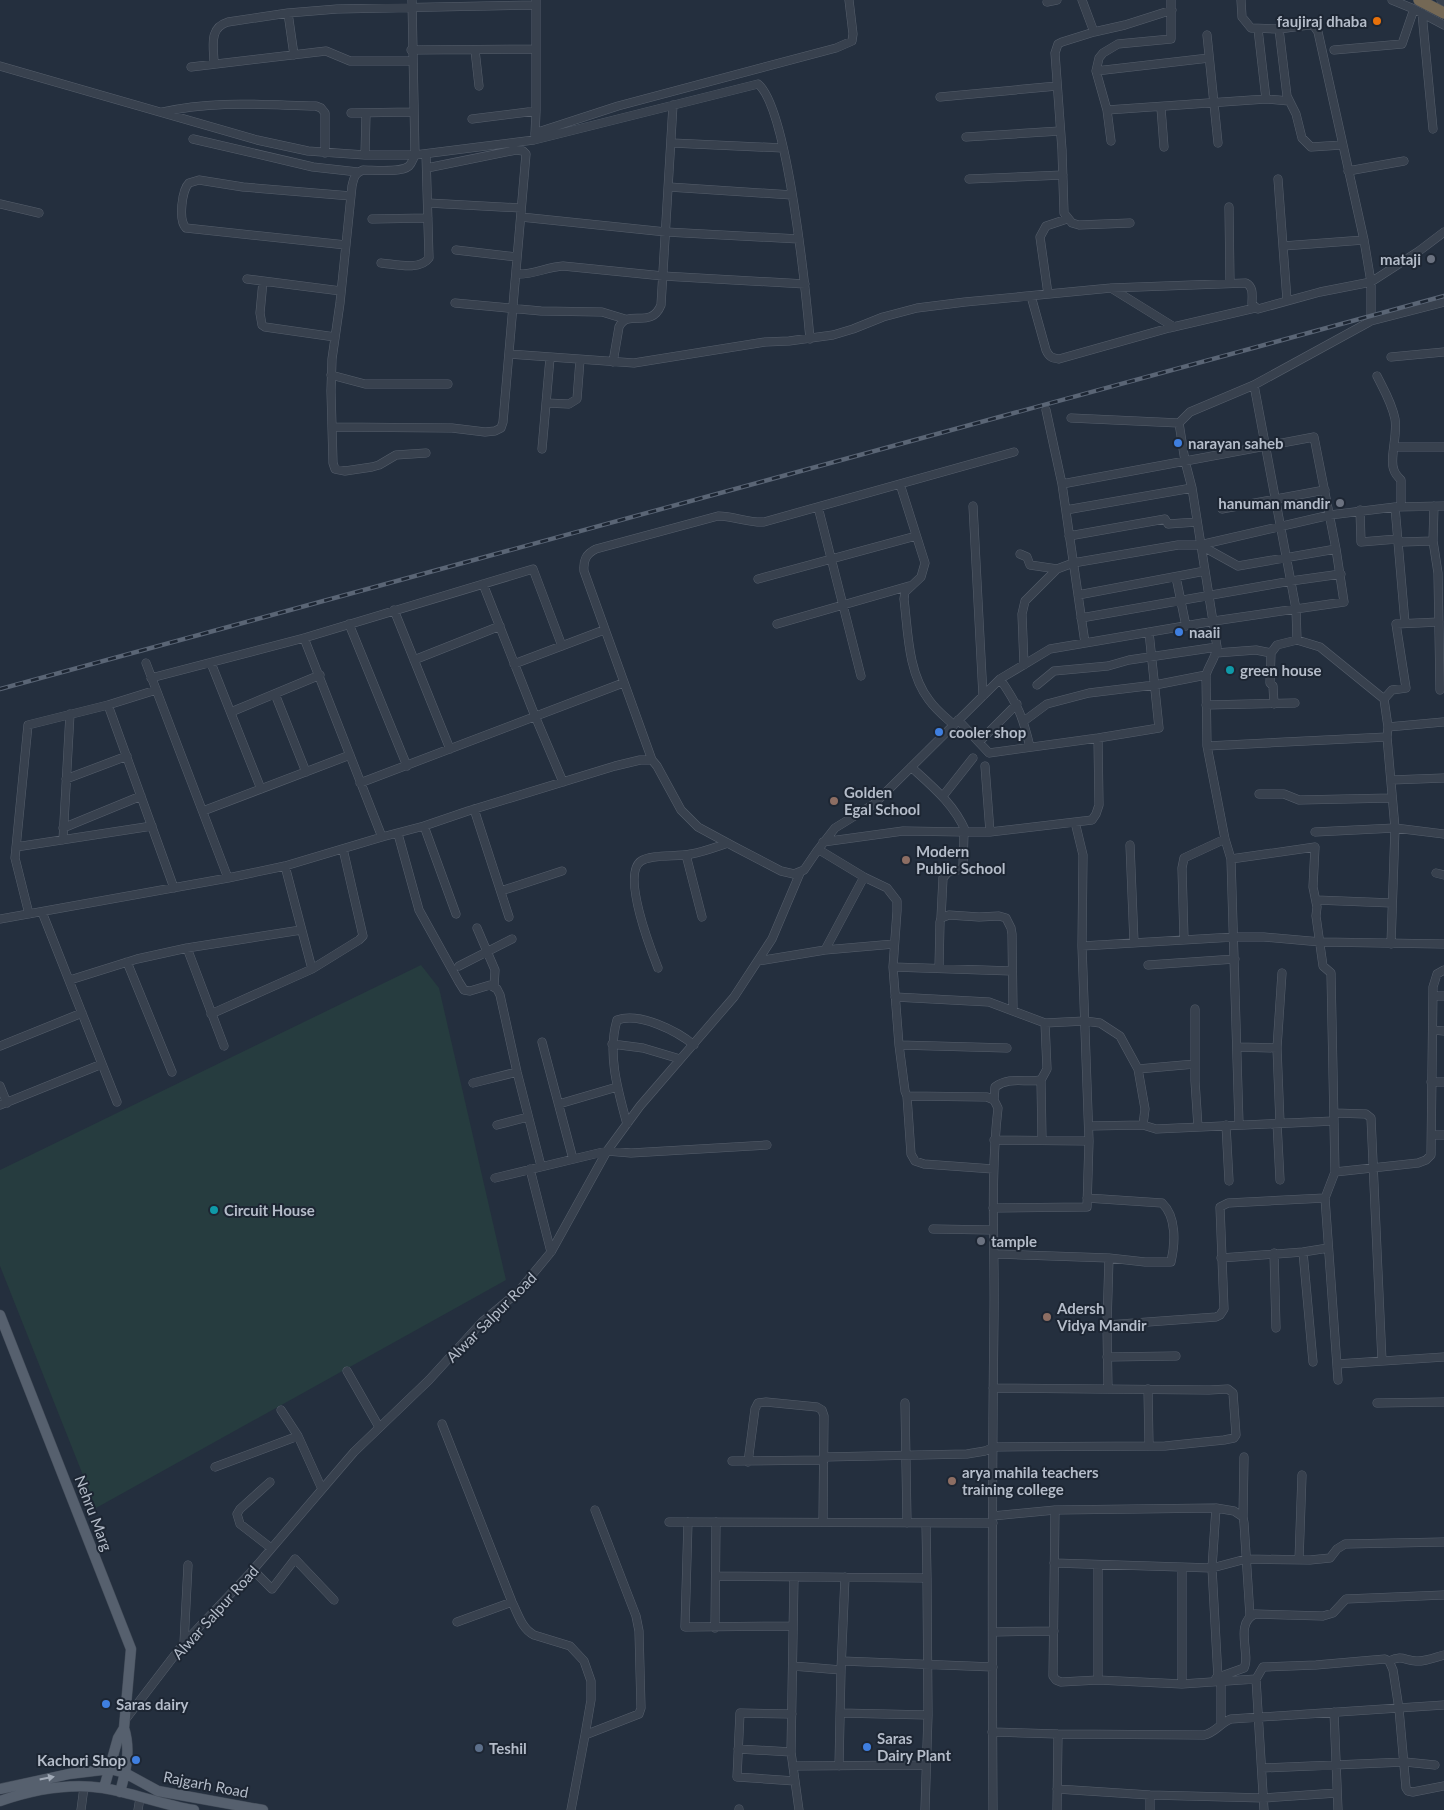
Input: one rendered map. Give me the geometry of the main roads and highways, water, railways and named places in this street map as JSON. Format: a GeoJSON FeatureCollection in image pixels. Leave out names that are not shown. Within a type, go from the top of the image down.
{"type":"FeatureCollection","features":[{"type":"Feature","properties":{"kind":"highway"},"geometry":{"type":"LineString","coordinates":[[1418,8],[1444,13]]}},
{"type":"Feature","properties":{"kind":"main road","name":"Nehru Marg"},"geometry":{"type":"LineString","coordinates":[[0,1315],[131,1649],[125,1724],[128,1742],[125,1773],[120,1792]]}},
{"type":"Feature","properties":{"kind":"main road","name":"Nehru Marg"},"geometry":{"type":"LineString","coordinates":[[104,1788],[118,1738],[125,1724]]}},
{"type":"Feature","properties":{"kind":"main road","name":"Rajgarh Road"},"geometry":{"type":"LineString","coordinates":[[0,1788],[69,1774],[110,1769],[125,1773],[158,1791],[263,1810]]}},
{"type":"Feature","properties":{"kind":"main road","name":"Rajgarh Road"},"geometry":{"type":"LineString","coordinates":[[0,1801],[51,1789],[84,1787],[104,1788],[177,1809],[194,1810]]}},
{"type":"Feature","properties":{"kind":"railway"},"geometry":{"type":"LineString","coordinates":[[0,689],[1444,296]]}},
{"type":"Feature","properties":{"kind":"place","name":"faujiraj dhaba"},"geometry":{"type":"Point","coordinates":[1377,21]}},
{"type":"Feature","properties":{"kind":"place","name":"mataji"},"geometry":{"type":"Point","coordinates":[1431,259]}},
{"type":"Feature","properties":{"kind":"place","name":"narayan saheb"},"geometry":{"type":"Point","coordinates":[1178,443]}},
{"type":"Feature","properties":{"kind":"place","name":"hanuman mandir"},"geometry":{"type":"Point","coordinates":[1340,503]}},
{"type":"Feature","properties":{"kind":"place","name":"naaii"},"geometry":{"type":"Point","coordinates":[1179,632]}},
{"type":"Feature","properties":{"kind":"place","name":"green house"},"geometry":{"type":"Point","coordinates":[1230,670]}},
{"type":"Feature","properties":{"kind":"place","name":"cooler shop"},"geometry":{"type":"Point","coordinates":[939,732]}},
{"type":"Feature","properties":{"kind":"place","name":"Golden Egal School"},"geometry":{"type":"Point","coordinates":[834,801]}},
{"type":"Feature","properties":{"kind":"place","name":"Modern Public School"},"geometry":{"type":"Point","coordinates":[906,860]}},
{"type":"Feature","properties":{"kind":"place","name":"Circuit House"},"geometry":{"type":"Point","coordinates":[214,1210]}},
{"type":"Feature","properties":{"kind":"place","name":"tample"},"geometry":{"type":"Point","coordinates":[981,1241]}},
{"type":"Feature","properties":{"kind":"place","name":"Adersh Vidya Mandir"},"geometry":{"type":"Point","coordinates":[1047,1317]}},
{"type":"Feature","properties":{"kind":"place","name":"arya mahila teachers training college"},"geometry":{"type":"Point","coordinates":[952,1481]}},
{"type":"Feature","properties":{"kind":"place","name":"Saras dairy"},"geometry":{"type":"Point","coordinates":[106,1704]}},
{"type":"Feature","properties":{"kind":"place","name":"Saras Dairy Plant"},"geometry":{"type":"Point","coordinates":[867,1747]}},
{"type":"Feature","properties":{"kind":"place","name":"Teshil"},"geometry":{"type":"Point","coordinates":[479,1748]}},
{"type":"Feature","properties":{"kind":"place","name":"Kachori Shop"},"geometry":{"type":"Point","coordinates":[136,1760]}}]}
